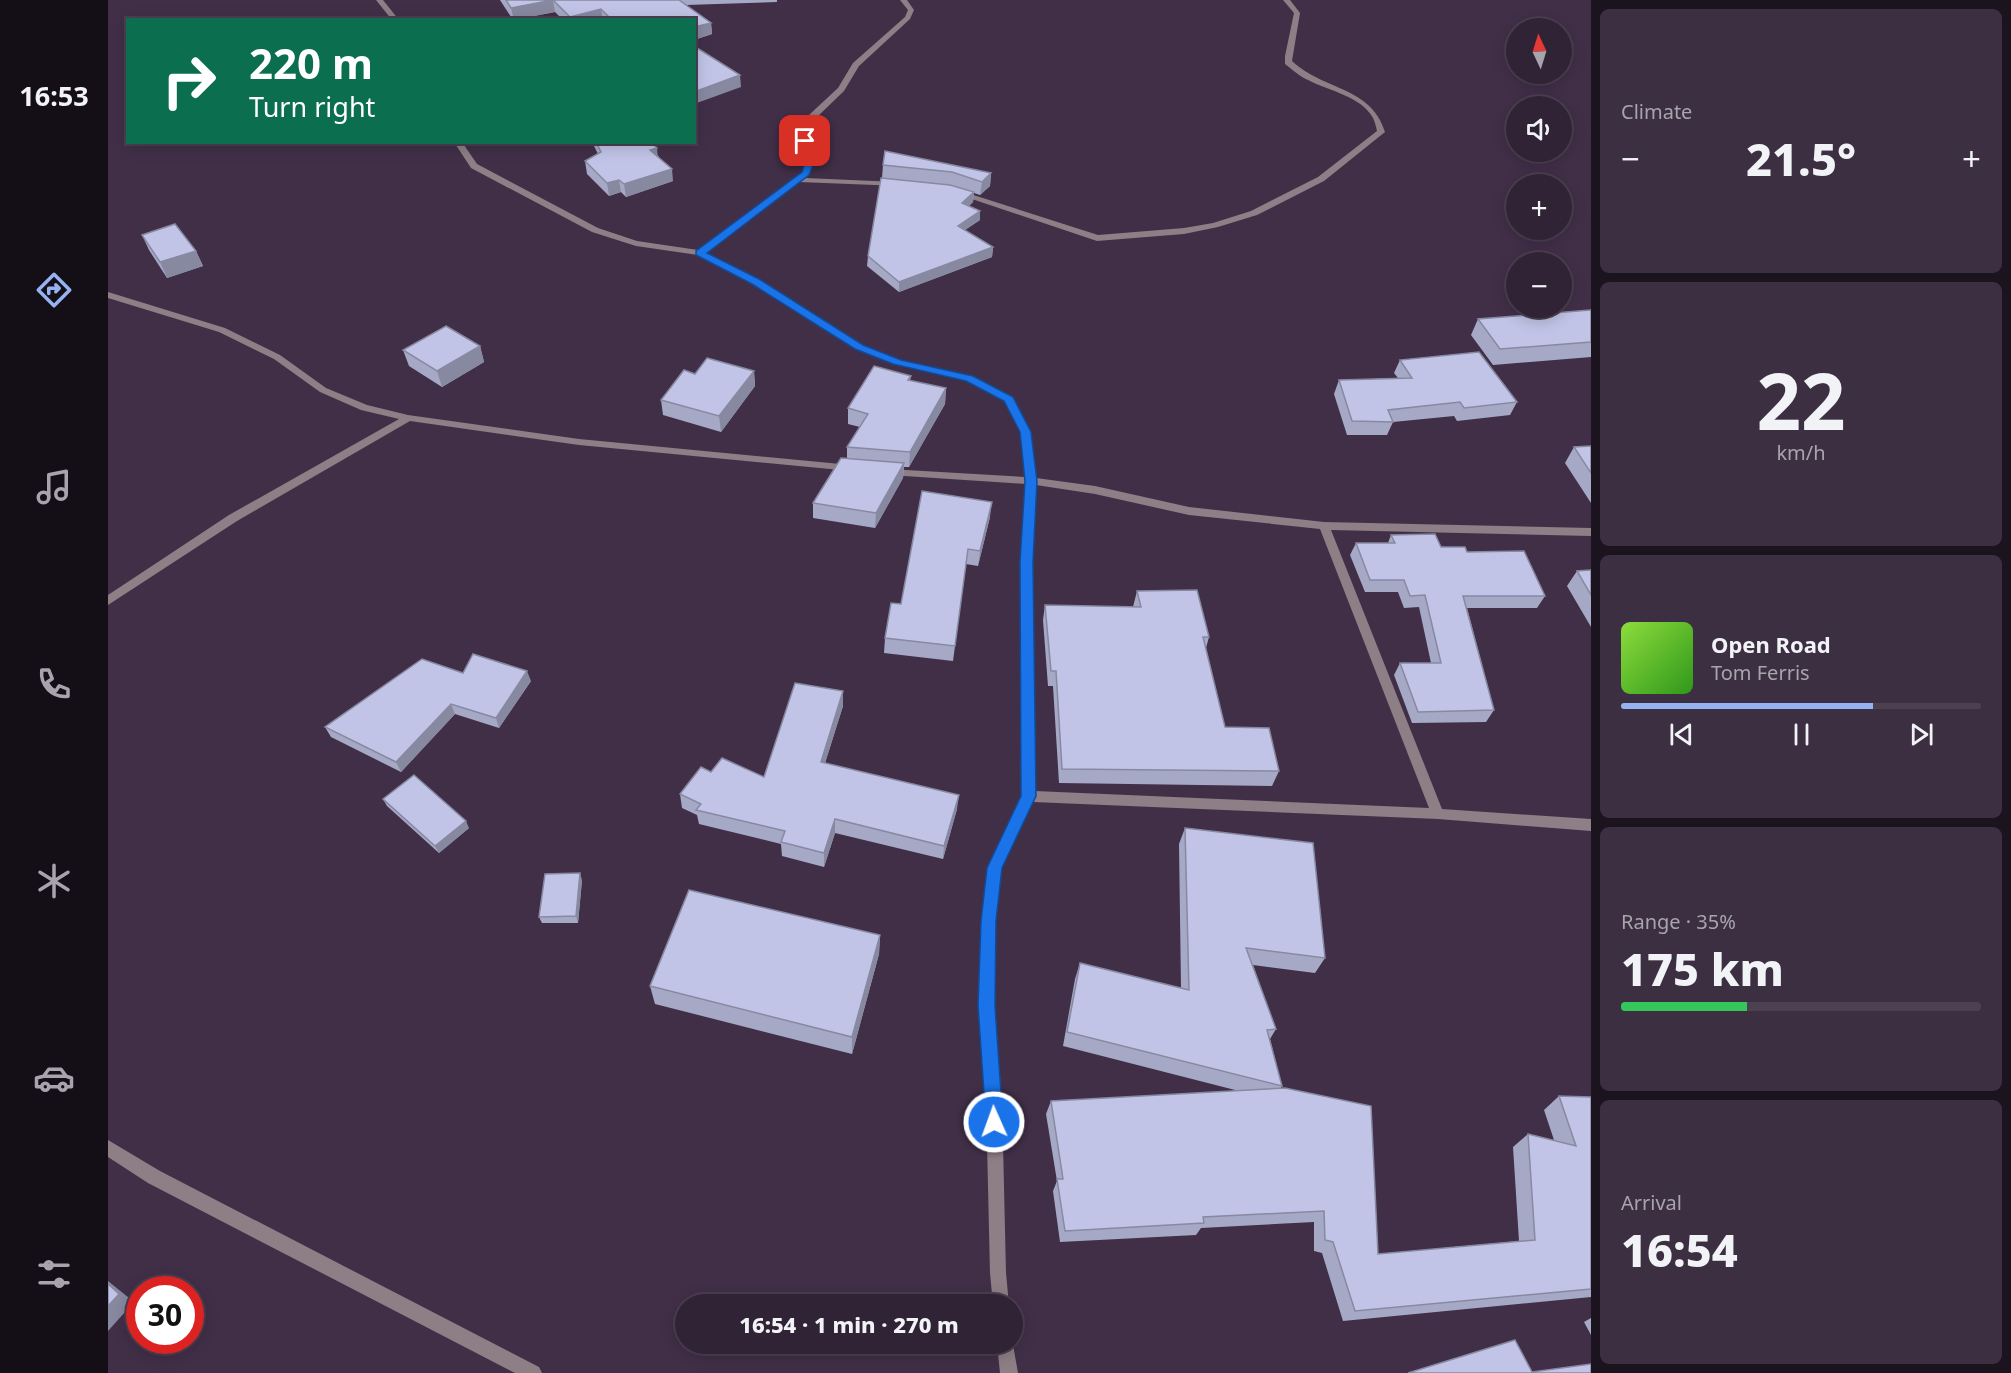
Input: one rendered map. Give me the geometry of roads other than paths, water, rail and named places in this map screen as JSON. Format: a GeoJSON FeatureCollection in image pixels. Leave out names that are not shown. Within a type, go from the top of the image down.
{"type":"FeatureCollection","features":[{"type":"Feature","properties":{"kind":"street"},"geometry":{"type":"LineString","coordinates":[[380,0],[394,18]]}},
{"type":"Feature","properties":{"kind":"street"},"geometry":{"type":"LineString","coordinates":[[700,253],[806,173],[808,165],[805,128],[813,116],[841,89],[856,65],[908,18],[912,10],[903,0]]}},
{"type":"Feature","properties":{"kind":"street"},"geometry":{"type":"LineString","coordinates":[[951,190],[1097,238],[1115,238],[1215,225],[1254,213],[1321,179],[1381,132],[1380,120],[1370,108],[1352,97],[1295,71],[1288,62],[1288,52],[1297,29],[1298,13],[1286,0]]}},
{"type":"Feature","properties":{"kind":"street"},"geometry":{"type":"LineString","coordinates":[[459,144],[474,166],[595,230],[636,243],[700,253],[756,281],[859,347],[897,362],[969,379],[1009,399],[1026,432],[1031,481],[1026,562],[1029,796],[995,868],[988,921],[987,1006],[994,1100],[1000,1294]]}},
{"type":"Feature","properties":{"kind":"street"},"geometry":{"type":"LineString","coordinates":[[799,180],[911,184]]}},
{"type":"Feature","properties":{"kind":"street"},"geometry":{"type":"LineString","coordinates":[[108,295],[222,330],[277,357],[323,390],[364,408],[408,418],[579,442],[858,469]]}},
{"type":"Feature","properties":{"kind":"street"},"geometry":{"type":"LineString","coordinates":[[108,601],[139,583],[233,518],[408,418]]}},
{"type":"Feature","properties":{"kind":"street"},"geometry":{"type":"LineString","coordinates":[[881,471],[1031,481],[1095,490],[1189,511],[1324,526],[1591,532]]}},
{"type":"Feature","properties":{"kind":"street"},"geometry":{"type":"LineString","coordinates":[[1324,526],[1438,814]]}},
{"type":"Feature","properties":{"kind":"street"},"geometry":{"type":"LineString","coordinates":[[1029,796],[1438,814],[1591,825]]}},
{"type":"Feature","properties":{"kind":"street"},"geometry":{"type":"LineString","coordinates":[[108,1148],[154,1177],[533,1373]]}},
{"type":"Feature","properties":{"kind":"street"},"geometry":{"type":"LineString","coordinates":[[1007,1354],[1009,1373]]}}]}
